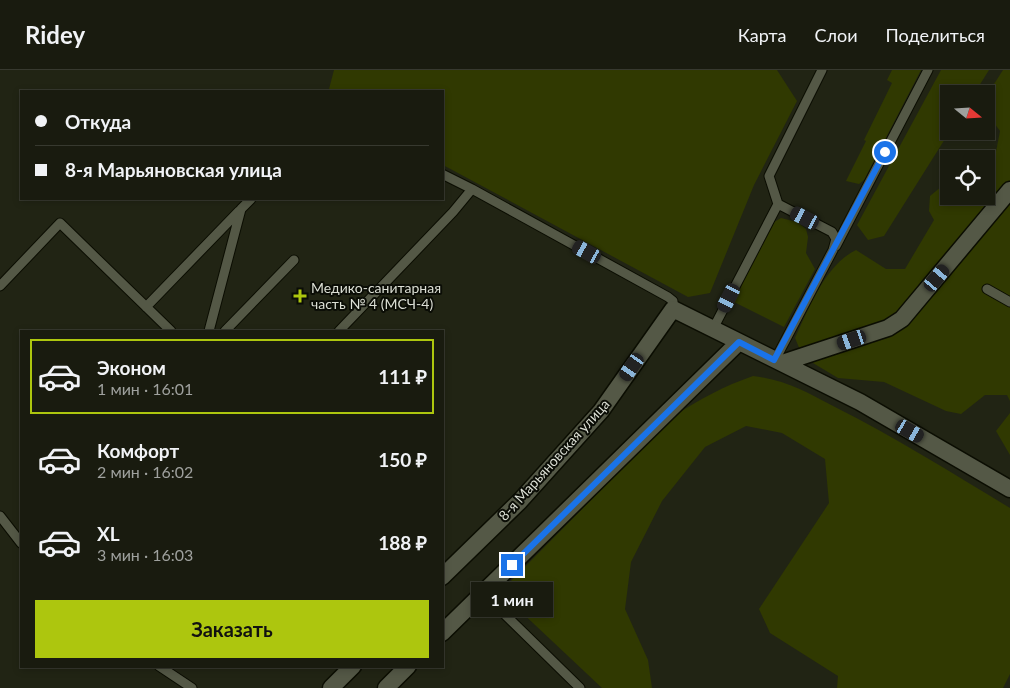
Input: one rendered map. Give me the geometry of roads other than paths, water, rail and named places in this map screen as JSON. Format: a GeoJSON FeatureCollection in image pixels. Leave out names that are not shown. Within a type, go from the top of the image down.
{"type":"FeatureCollection","features":[{"type":"Feature","properties":{"kind":"street"},"geometry":{"type":"LineString","coordinates":[[778,362],[888,328],[902,319],[1010,190]]}},
{"type":"Feature","properties":{"kind":"street"},"geometry":{"type":"LineString","coordinates":[[673,309],[860,402],[1010,489]]}},
{"type":"Feature","properties":{"kind":"street","name":"8-я Марьяновская улица"},"geometry":{"type":"LineString","coordinates":[[444,575],[520,501],[601,411],[673,309]]}},
{"type":"Feature","properties":{"kind":"street"},"geometry":{"type":"LineString","coordinates":[[444,631],[739,342]]}},
{"type":"Feature","properties":{"kind":"street"},"geometry":{"type":"LineString","coordinates":[[331,688],[351,668]]}},
{"type":"Feature","properties":{"kind":"street"},"geometry":{"type":"LineString","coordinates":[[386,688],[406,668]]}},
{"type":"Feature","properties":{"kind":"lane"},"geometry":{"type":"LineString","coordinates":[[822,70],[769,176],[778,204],[832,232],[836,239],[833,250]]}},
{"type":"Feature","properties":{"kind":"lane"},"geometry":{"type":"LineString","coordinates":[[778,362],[833,250],[928,70]]}},
{"type":"Feature","properties":{"kind":"lane"},"geometry":{"type":"LineString","coordinates":[[444,175],[668,297],[673,301],[673,309]]}},
{"type":"Feature","properties":{"kind":"lane"},"geometry":{"type":"LineString","coordinates":[[340,330],[454,212],[472,189]]}},
{"type":"Feature","properties":{"kind":"lane"},"geometry":{"type":"LineString","coordinates":[[146,307],[250,200]]}},
{"type":"Feature","properties":{"kind":"lane"},"geometry":{"type":"LineString","coordinates":[[713,329],[778,204]]}},
{"type":"Feature","properties":{"kind":"lane"},"geometry":{"type":"LineString","coordinates":[[209,330],[241,209]]}},
{"type":"Feature","properties":{"kind":"lane"},"geometry":{"type":"LineString","coordinates":[[0,286],[60,223],[171,330]]}},
{"type":"Feature","properties":{"kind":"lane"},"geometry":{"type":"LineString","coordinates":[[226,330],[294,260]]}},
{"type":"Feature","properties":{"kind":"lane"},"geometry":{"type":"LineString","coordinates":[[987,289],[1010,302]]}},
{"type":"Feature","properties":{"kind":"lane"},"geometry":{"type":"LineString","coordinates":[[0,516],[20,542]]}},
{"type":"Feature","properties":{"kind":"lane"},"geometry":{"type":"LineString","coordinates":[[483,593],[580,688]]}},
{"type":"Feature","properties":{"kind":"lane"},"geometry":{"type":"LineString","coordinates":[[162,668],[192,688]]}},
{"type":"Feature","properties":{"kind":"place","name":"Медико-санитарная часть № 4 (МСЧ-4)"},"geometry":{"type":"Point","coordinates":[300,296]}}]}
